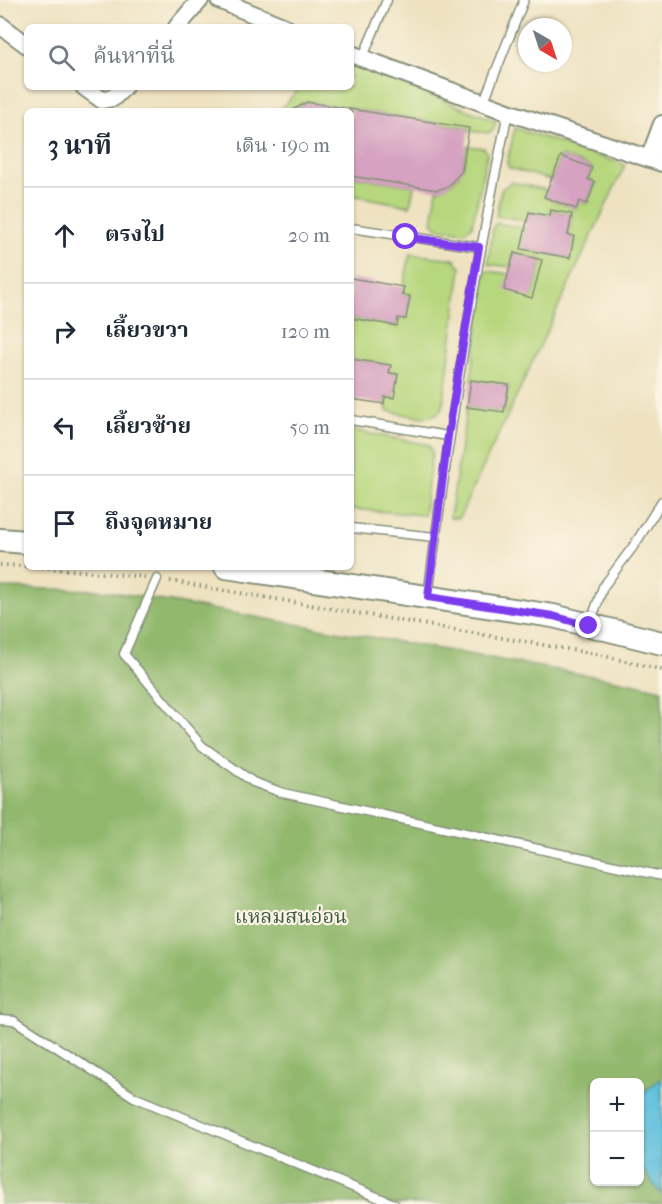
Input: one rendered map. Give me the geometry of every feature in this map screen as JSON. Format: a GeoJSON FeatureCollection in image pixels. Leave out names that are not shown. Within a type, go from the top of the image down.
{"type":"FeatureCollection","features":[{"type":"Feature","properties":{"kind":"street"},"geometry":{"type":"LineString","coordinates":[[180,24],[200,0]]}},
{"type":"Feature","properties":{"kind":"street"},"geometry":{"type":"LineString","coordinates":[[219,0],[278,24]]}},
{"type":"Feature","properties":{"kind":"street"},"geometry":{"type":"LineString","coordinates":[[0,25],[24,43]]}},
{"type":"Feature","properties":{"kind":"street"},"geometry":{"type":"LineString","coordinates":[[357,56],[484,101],[508,112],[655,161],[662,124]]}},
{"type":"Feature","properties":{"kind":"street"},"geometry":{"type":"LineString","coordinates":[[88,90],[102,100],[112,98],[121,90]]}},
{"type":"Feature","properties":{"kind":"street"},"geometry":{"type":"LineString","coordinates":[[0,540],[24,542]]}},
{"type":"Feature","properties":{"kind":"street"},"geometry":{"type":"LineString","coordinates":[[246,570],[553,616],[662,643]]}},
{"type":"Feature","properties":{"kind":"lane"},"geometry":{"type":"LineString","coordinates":[[357,56],[387,0]]}},
{"type":"Feature","properties":{"kind":"lane"},"geometry":{"type":"LineString","coordinates":[[484,101],[524,0]]}},
{"type":"Feature","properties":{"kind":"lane"},"geometry":{"type":"LineString","coordinates":[[428,597],[448,436],[479,247],[508,112]]}},
{"type":"Feature","properties":{"kind":"lane"},"geometry":{"type":"LineString","coordinates":[[354,228],[479,247]]}},
{"type":"Feature","properties":{"kind":"lane"},"geometry":{"type":"LineString","coordinates":[[354,420],[448,436]]}},
{"type":"Feature","properties":{"kind":"lane"},"geometry":{"type":"LineString","coordinates":[[589,626],[603,587],[635,544],[662,501]]}},
{"type":"Feature","properties":{"kind":"lane"},"geometry":{"type":"LineString","coordinates":[[354,528],[435,537]]}},
{"type":"Feature","properties":{"kind":"lane"},"geometry":{"type":"LineString","coordinates":[[157,579],[124,654],[202,746],[253,782],[283,793],[662,876]]}},
{"type":"Feature","properties":{"kind":"lane"},"geometry":{"type":"LineString","coordinates":[[0,1019],[14,1020],[134,1097],[394,1204]]}},
{"type":"Feature","properties":{"kind":"path"},"geometry":{"type":"LineString","coordinates":[[0,565],[24,566]]}},
{"type":"Feature","properties":{"kind":"path"},"geometry":{"type":"LineString","coordinates":[[78,570],[120,573],[585,652],[662,670]]}},
{"type":"Feature","properties":{"kind":"green space"},"geometry":{"type":"Polygon","coordinates":[[[354,65],[496,121],[493,130],[488,133],[354,108],[307,102],[296,108],[282,108],[298,90],[354,90],[354,65]]]}},
{"type":"Feature","properties":{"kind":"green space"},"geometry":{"type":"Polygon","coordinates":[[[515,128],[625,165],[459,518],[450,518],[467,407],[504,412],[509,386],[471,380],[485,274],[488,271],[509,274],[532,297],[542,260],[514,253],[511,267],[488,264],[493,227],[496,223],[525,228],[522,249],[569,258],[574,237],[568,235],[572,214],[551,210],[550,216],[529,212],[527,221],[496,216],[501,190],[511,182],[547,190],[545,197],[576,209],[579,201],[587,204],[595,183],[588,179],[592,168],[561,156],[551,180],[509,168],[507,163],[515,128]]]}},
{"type":"Feature","properties":{"kind":"green space"},"geometry":{"type":"Polygon","coordinates":[[[468,146],[484,148],[487,154],[472,226],[464,232],[438,228],[432,223],[437,190],[451,183],[460,174],[468,146]]]}},
{"type":"Feature","properties":{"kind":"green space"},"geometry":{"type":"Polygon","coordinates":[[[354,176],[414,186],[410,206],[354,195],[354,176]]]}},
{"type":"Feature","properties":{"kind":"green space"},"geometry":{"type":"Polygon","coordinates":[[[410,254],[454,259],[461,267],[443,407],[433,416],[425,417],[387,411],[385,397],[394,398],[397,374],[389,373],[390,365],[354,359],[354,319],[396,326],[398,318],[406,319],[410,296],[402,295],[410,254]]]}},
{"type":"Feature","properties":{"kind":"green space"},"geometry":{"type":"Polygon","coordinates":[[[354,431],[429,445],[432,452],[424,515],[354,509],[354,431]]]}},
{"type":"Feature","properties":{"kind":"green space","name":"แหลมสนอ่อน"},"geometry":{"type":"Polygon","coordinates":[[[0,588],[102,590],[662,690],[662,1204],[0,1204],[0,588]]]}},
{"type":"Feature","properties":{"kind":"water"},"geometry":{"type":"Polygon","coordinates":[[[662,1078],[662,1195],[644,1171],[644,1092],[662,1078]]]}},
{"type":"Feature","properties":{"kind":"building"},"geometry":{"type":"Polygon","coordinates":[[[307,102],[344,108],[296,108],[307,102]]]}},
{"type":"Feature","properties":{"kind":"building"},"geometry":{"type":"Polygon","coordinates":[[[354,110],[469,128],[462,171],[447,187],[437,190],[354,176],[354,110]]]}},
{"type":"Feature","properties":{"kind":"building"},"geometry":{"type":"Polygon","coordinates":[[[561,156],[592,168],[588,179],[595,182],[587,204],[579,201],[576,209],[544,197],[561,156]]]}},
{"type":"Feature","properties":{"kind":"building"},"geometry":{"type":"Polygon","coordinates":[[[551,210],[572,214],[568,235],[574,236],[570,258],[521,249],[529,212],[550,216],[551,210]]]}},
{"type":"Feature","properties":{"kind":"building"},"geometry":{"type":"Polygon","coordinates":[[[514,253],[542,260],[532,298],[504,290],[514,253]]]}},
{"type":"Feature","properties":{"kind":"building"},"geometry":{"type":"Polygon","coordinates":[[[354,279],[404,287],[402,295],[410,296],[406,319],[398,318],[397,326],[354,319],[354,279]]]}},
{"type":"Feature","properties":{"kind":"building"},"geometry":{"type":"Polygon","coordinates":[[[354,359],[391,365],[389,373],[398,374],[394,398],[385,397],[384,404],[354,399],[354,359]]]}},
{"type":"Feature","properties":{"kind":"building"},"geometry":{"type":"Polygon","coordinates":[[[471,380],[509,385],[504,412],[467,407],[471,380]]]}},
{"type":"Feature","properties":{"kind":"route"},"geometry":{"type":"LineString","coordinates":[[406,237],[479,247],[448,436],[428,597],[553,616],[589,626]]}}]}
